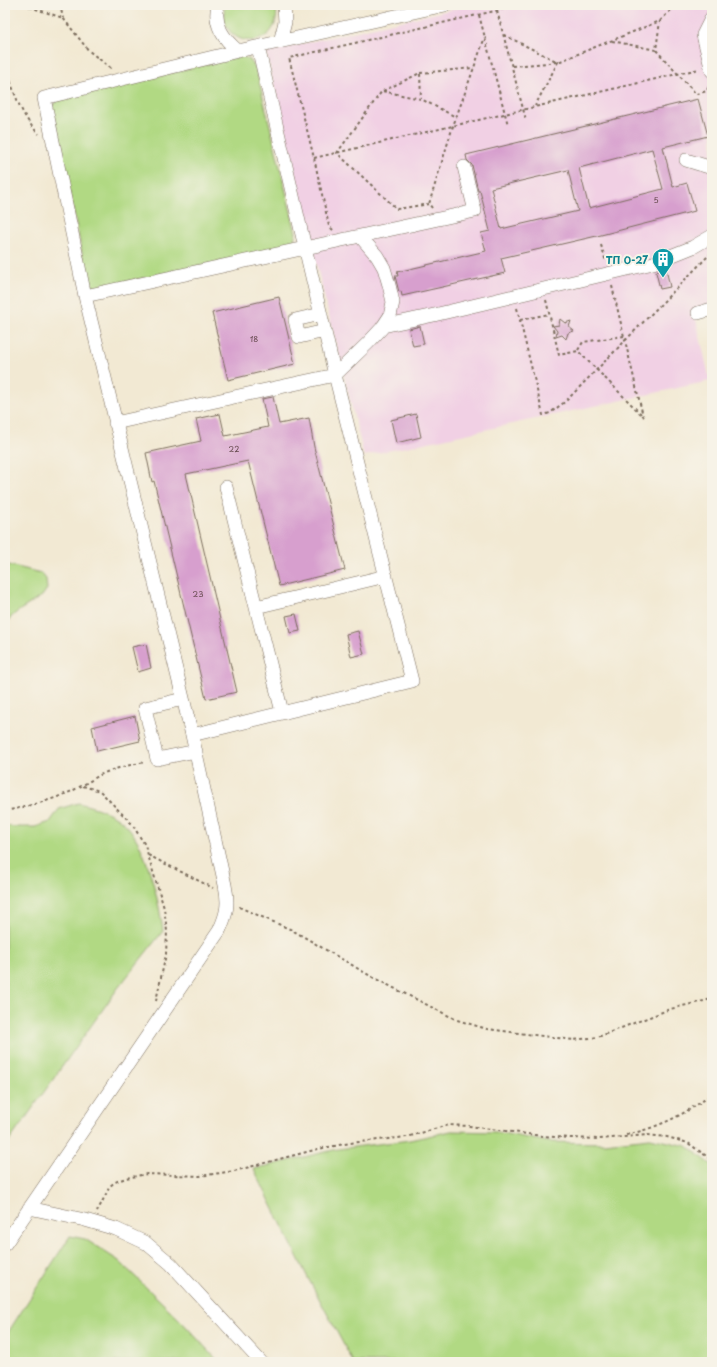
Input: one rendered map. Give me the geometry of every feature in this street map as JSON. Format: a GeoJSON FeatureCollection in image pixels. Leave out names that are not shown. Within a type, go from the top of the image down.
{"type":"FeatureCollection","features":[{"type":"Feature","properties":{"kind":"street"},"geometry":{"type":"LineString","coordinates":[[218,5],[217,19],[219,28],[223,37],[238,51]]}},
{"type":"Feature","properties":{"kind":"street"},"geometry":{"type":"LineString","coordinates":[[280,42],[285,22],[284,5]]}},
{"type":"Feature","properties":{"kind":"street"},"geometry":{"type":"LineString","coordinates":[[5,1244],[219,931],[225,918],[227,902],[225,885],[196,751],[85,296],[44,98],[238,51],[445,5]]}},
{"type":"Feature","properties":{"kind":"street"},"geometry":{"type":"LineString","coordinates":[[708,72],[703,35],[712,16]]}},
{"type":"Feature","properties":{"kind":"street"},"geometry":{"type":"LineString","coordinates":[[192,735],[412,681],[335,375],[258,47]]}},
{"type":"Feature","properties":{"kind":"street"},"geometry":{"type":"LineString","coordinates":[[686,160],[712,168]]}},
{"type":"Feature","properties":{"kind":"street"},"geometry":{"type":"LineString","coordinates":[[85,296],[475,211],[464,167]]}},
{"type":"Feature","properties":{"kind":"street"},"geometry":{"type":"LineString","coordinates":[[115,423],[335,375],[368,344],[383,326],[390,316],[393,302],[384,268],[377,256],[360,236]]}},
{"type":"Feature","properties":{"kind":"street"},"geometry":{"type":"LineString","coordinates":[[383,326],[653,263],[693,247],[712,236]]}},
{"type":"Feature","properties":{"kind":"street"},"geometry":{"type":"LineString","coordinates":[[698,313],[712,310]]}},
{"type":"Feature","properties":{"kind":"street"},"geometry":{"type":"LineString","coordinates":[[321,314],[295,320],[299,337],[325,331]]}},
{"type":"Feature","properties":{"kind":"street"},"geometry":{"type":"LineString","coordinates":[[226,487],[282,712]]}},
{"type":"Feature","properties":{"kind":"street"},"geometry":{"type":"LineString","coordinates":[[256,607],[386,576]]}},
{"type":"Feature","properties":{"kind":"street"},"geometry":{"type":"LineString","coordinates":[[183,699],[145,708],[158,759],[196,751]]}},
{"type":"Feature","properties":{"kind":"street"},"geometry":{"type":"LineString","coordinates":[[29,1208],[116,1229],[146,1243],[171,1264],[261,1362]]}},
{"type":"Feature","properties":{"kind":"path"},"geometry":{"type":"LineString","coordinates":[[24,5],[62,18]]}},
{"type":"Feature","properties":{"kind":"path"},"geometry":{"type":"LineString","coordinates":[[60,5],[62,18],[89,51],[124,78]]}},
{"type":"Feature","properties":{"kind":"path"},"geometry":{"type":"LineString","coordinates":[[334,230],[329,226],[289,58],[521,5]]}},
{"type":"Feature","properties":{"kind":"path"},"geometry":{"type":"LineString","coordinates":[[512,66],[558,62],[660,21],[676,5]]}},
{"type":"Feature","properties":{"kind":"path"},"geometry":{"type":"LineString","coordinates":[[497,10],[526,120]]}},
{"type":"Feature","properties":{"kind":"path"},"geometry":{"type":"LineString","coordinates":[[479,15],[508,125]]}},
{"type":"Feature","properties":{"kind":"path"},"geometry":{"type":"LineString","coordinates":[[656,50],[660,21]]}},
{"type":"Feature","properties":{"kind":"path"},"geometry":{"type":"LineString","coordinates":[[504,35],[558,62]]}},
{"type":"Feature","properties":{"kind":"path"},"geometry":{"type":"LineString","coordinates":[[429,204],[456,117],[485,37]]}},
{"type":"Feature","properties":{"kind":"path"},"geometry":{"type":"LineString","coordinates":[[314,158],[678,73],[708,72],[709,85],[707,91],[696,94],[678,73],[656,50],[611,41]]}},
{"type":"Feature","properties":{"kind":"path"},"geometry":{"type":"LineString","coordinates":[[534,107],[558,62]]}},
{"type":"Feature","properties":{"kind":"path"},"geometry":{"type":"LineString","coordinates":[[5,64],[19,105],[30,127],[40,136]]}},
{"type":"Feature","properties":{"kind":"path"},"geometry":{"type":"LineString","coordinates":[[338,152],[382,91],[420,73],[474,68]]}},
{"type":"Feature","properties":{"kind":"path"},"geometry":{"type":"LineString","coordinates":[[420,73],[421,99]]}},
{"type":"Feature","properties":{"kind":"path"},"geometry":{"type":"LineString","coordinates":[[382,91],[421,99],[456,117]]}},
{"type":"Feature","properties":{"kind":"path"},"geometry":{"type":"LineString","coordinates":[[338,152],[397,209],[429,204]]}},
{"type":"Feature","properties":{"kind":"path"},"geometry":{"type":"LineString","coordinates":[[429,204],[435,213]]}},
{"type":"Feature","properties":{"kind":"path"},"geometry":{"type":"LineString","coordinates":[[602,245],[606,264]]}},
{"type":"Feature","properties":{"kind":"path"},"geometry":{"type":"LineString","coordinates":[[516,305],[543,415],[550,413],[566,401],[712,252]]}},
{"type":"Feature","properties":{"kind":"path"},"geometry":{"type":"LineString","coordinates":[[578,351],[644,417],[611,284]]}},
{"type":"Feature","properties":{"kind":"path"},"geometry":{"type":"LineString","coordinates":[[545,299],[559,355],[578,351],[583,342],[624,336]]}},
{"type":"Feature","properties":{"kind":"path"},"geometry":{"type":"LineString","coordinates":[[520,320],[549,314]]}},
{"type":"Feature","properties":{"kind":"path"},"geometry":{"type":"LineString","coordinates":[[5,811],[44,802],[83,786],[101,775],[119,768],[158,759]]}},
{"type":"Feature","properties":{"kind":"path"},"geometry":{"type":"LineString","coordinates":[[83,786],[100,791],[132,824],[145,845],[164,908],[167,931],[166,954],[155,1006]]}},
{"type":"Feature","properties":{"kind":"path"},"geometry":{"type":"LineString","coordinates":[[148,856],[215,889],[227,902],[292,930],[374,978],[457,1020],[487,1029],[574,1040],[598,1037],[670,1009],[712,999]]}},
{"type":"Feature","properties":{"kind":"path"},"geometry":{"type":"LineString","coordinates":[[621,1137],[646,1131],[678,1117],[712,1094]]}},
{"type":"Feature","properties":{"kind":"path"},"geometry":{"type":"LineString","coordinates":[[92,1222],[110,1186],[115,1182],[126,1178],[148,1174],[200,1176],[234,1171],[318,1149],[350,1143],[407,1137],[448,1125],[469,1126],[542,1136],[599,1138],[647,1135],[667,1137],[688,1143],[712,1160]]}},
{"type":"Feature","properties":{"kind":"shaded area"},"geometry":{"type":"Polygon","coordinates":[[[471,5],[711,5],[712,305],[694,310],[710,381],[364,456],[266,52],[471,5]]]}},
{"type":"Feature","properties":{"kind":"green space"},"geometry":{"type":"Polygon","coordinates":[[[225,5],[276,5],[276,21],[270,32],[261,39],[250,41],[239,38],[230,31],[225,20],[225,5]]]}},
{"type":"Feature","properties":{"kind":"green space"},"geometry":{"type":"Polygon","coordinates":[[[241,56],[250,60],[256,69],[296,233],[293,242],[286,248],[96,288],[88,282],[52,106],[58,100],[241,56]]]}},
{"type":"Feature","properties":{"kind":"green space"},"geometry":{"type":"Polygon","coordinates":[[[5,564],[41,573],[46,579],[47,589],[42,596],[10,618],[5,628],[5,564]]]}},
{"type":"Feature","properties":{"kind":"green space"},"geometry":{"type":"Polygon","coordinates":[[[78,803],[113,815],[123,822],[131,831],[145,857],[155,889],[163,931],[118,988],[5,1147],[5,825],[13,827],[35,827],[50,822],[59,809],[78,803]]]}},
{"type":"Feature","properties":{"kind":"green space"},"geometry":{"type":"Polygon","coordinates":[[[451,1131],[496,1132],[549,1142],[604,1143],[650,1138],[687,1146],[712,1165],[712,1362],[353,1362],[308,1278],[254,1169],[338,1149],[410,1140],[451,1131]]]}},
{"type":"Feature","properties":{"kind":"green space"},"geometry":{"type":"Polygon","coordinates":[[[70,1236],[85,1239],[119,1261],[180,1320],[219,1362],[5,1362],[5,1337],[70,1236]]]}},
{"type":"Feature","properties":{"kind":"building"},"geometry":{"type":"Polygon","coordinates":[[[698,99],[708,136],[663,147],[673,187],[687,183],[695,211],[501,258],[505,273],[402,296],[401,291],[399,292],[395,276],[398,276],[397,272],[486,251],[481,233],[490,231],[472,165],[467,160],[466,155],[698,99]],[[652,149],[579,168],[589,208],[663,189],[652,149]],[[568,170],[491,188],[501,229],[578,211],[568,170]]]}},
{"type":"Feature","properties":{"kind":"building","name":"ТП 0-27"},"geometry":{"type":"Polygon","coordinates":[[[666,269],[670,287],[660,289],[656,272],[666,269]]]}},
{"type":"Feature","properties":{"kind":"building"},"geometry":{"type":"Polygon","coordinates":[[[279,297],[295,364],[228,380],[212,313],[279,297]]]}},
{"type":"Feature","properties":{"kind":"building"},"geometry":{"type":"Polygon","coordinates":[[[560,319],[565,323],[571,321],[569,327],[574,331],[568,333],[566,339],[562,335],[556,337],[557,331],[553,326],[559,325],[560,319]]]}},
{"type":"Feature","properties":{"kind":"building"},"geometry":{"type":"Polygon","coordinates":[[[420,326],[424,344],[413,346],[409,329],[420,326]]]}},
{"type":"Feature","properties":{"kind":"building"},"geometry":{"type":"Polygon","coordinates":[[[273,397],[279,424],[309,418],[314,447],[345,570],[279,586],[248,461],[186,474],[237,692],[206,699],[146,453],[201,441],[196,419],[220,414],[225,436],[268,427],[262,399],[273,397]]]}},
{"type":"Feature","properties":{"kind":"building"},"geometry":{"type":"Polygon","coordinates":[[[416,414],[421,437],[396,443],[391,420],[416,414]]]}},
{"type":"Feature","properties":{"kind":"building"},"geometry":{"type":"Polygon","coordinates":[[[296,614],[300,631],[290,633],[286,616],[296,614]]]}},
{"type":"Feature","properties":{"kind":"building"},"geometry":{"type":"Polygon","coordinates":[[[358,631],[364,654],[351,657],[346,634],[358,631]]]}},
{"type":"Feature","properties":{"kind":"building"},"geometry":{"type":"Polygon","coordinates":[[[146,644],[151,668],[138,672],[132,647],[146,644]]]}},
{"type":"Feature","properties":{"kind":"building"},"geometry":{"type":"Polygon","coordinates":[[[135,716],[140,741],[97,751],[92,727],[135,716]]]}},
{"type":"Feature","properties":{"kind":"place","name":"ТП 0-27"},"geometry":{"type":"Point","coordinates":[663,278]}}]}
